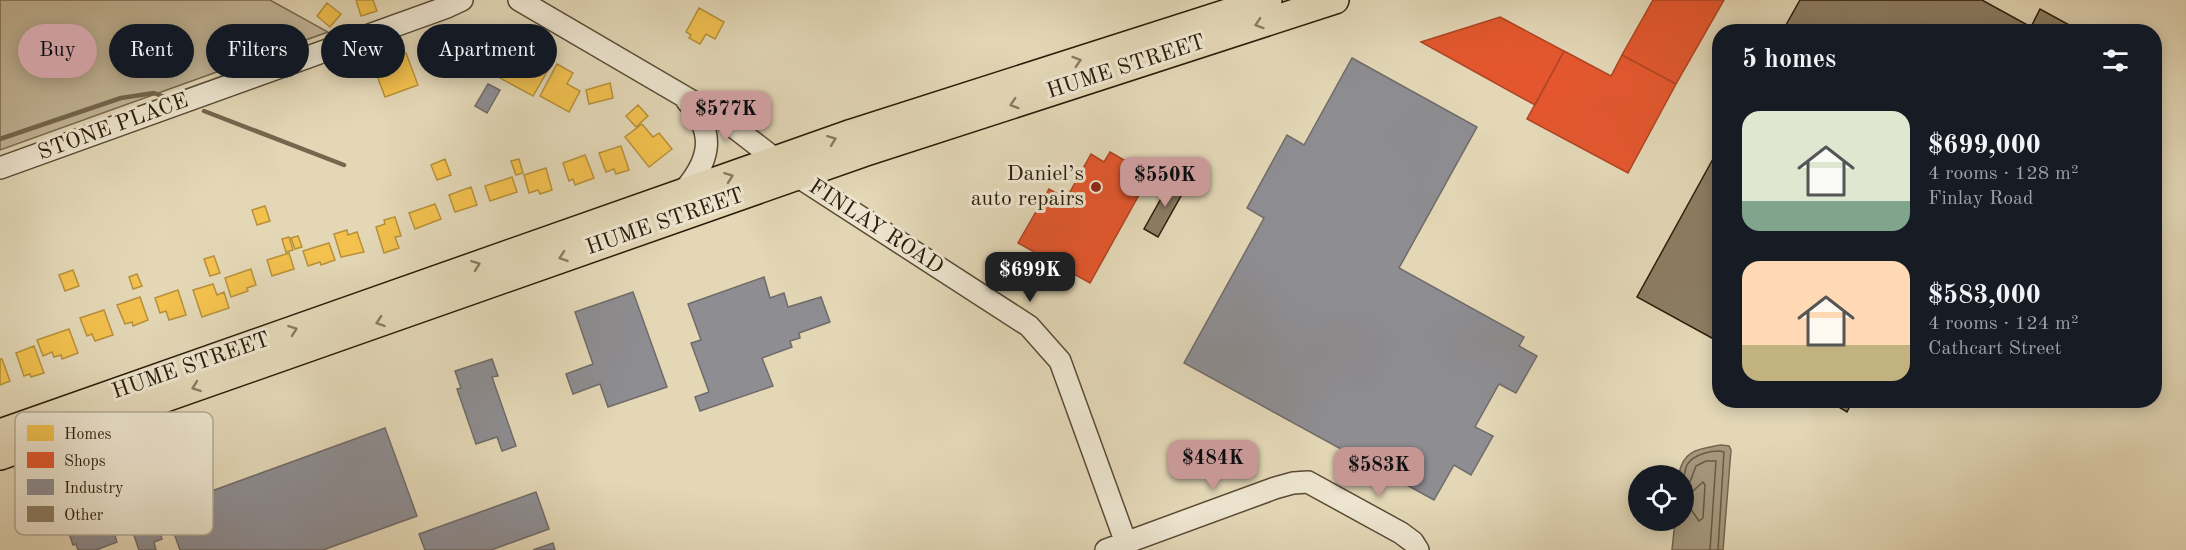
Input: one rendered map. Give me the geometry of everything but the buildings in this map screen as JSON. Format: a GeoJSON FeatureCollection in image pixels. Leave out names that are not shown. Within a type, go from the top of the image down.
{"type":"FeatureCollection","features":[{"type":"Feature","properties":{"kind":"main road","name":"HUME STREET"},"geometry":{"type":"LineString","coordinates":[[59,412],[852,133],[1268,0]]}},
{"type":"Feature","properties":{"kind":"main road","name":"HUME STREET"},"geometry":{"type":"LineString","coordinates":[[124,412],[863,153],[1335,0]]}},
{"type":"Feature","properties":{"kind":"main road","name":"HUME STREET"},"geometry":{"type":"LineString","coordinates":[[0,433],[15,428]]}},
{"type":"Feature","properties":{"kind":"main road","name":"HUME STREET"},"geometry":{"type":"LineString","coordinates":[[0,456],[15,451]]}},
{"type":"Feature","properties":{"kind":"street","name":"STONE PLACE"},"geometry":{"type":"LineString","coordinates":[[0,168],[462,0]]}},
{"type":"Feature","properties":{"kind":"street","name":"FINLAY ROAD"},"geometry":{"type":"LineString","coordinates":[[519,0],[726,121],[798,176],[1029,326],[1060,361],[1126,543]]}},
{"type":"Feature","properties":{"kind":"street"},"geometry":{"type":"LineString","coordinates":[[679,92],[702,121],[707,142],[703,163],[695,178],[681,195]]}},
{"type":"Feature","properties":{"kind":"street"},"geometry":{"type":"LineString","coordinates":[[1106,550],[1275,488],[1308,482],[1401,533],[1413,542],[1418,550]]}},
{"type":"Feature","properties":{"kind":"shaded area"},"geometry":{"type":"Polygon","coordinates":[[[0,0],[270,0],[321,28],[321,35],[309,39],[309,24],[206,24],[206,76],[0,150],[0,0]]]}},
{"type":"Feature","properties":{"kind":"water"},"geometry":{"type":"Polygon","coordinates":[[[1721,445],[1729,446],[1731,450],[1723,550],[1672,550],[1674,531],[1694,531],[1694,465],[1682,465],[1688,456],[1699,450],[1721,445]]]}},
{"type":"Feature","properties":{"kind":"waterway"},"geometry":{"type":"LineString","coordinates":[[0,139],[121,98],[154,93],[167,98]]}},
{"type":"Feature","properties":{"kind":"waterway"},"geometry":{"type":"LineString","coordinates":[[204,111],[344,165]]}},
{"type":"Feature","properties":{"kind":"place","name":"Daniel’s auto repairs"},"geometry":{"type":"Point","coordinates":[1096,187]}}]}
